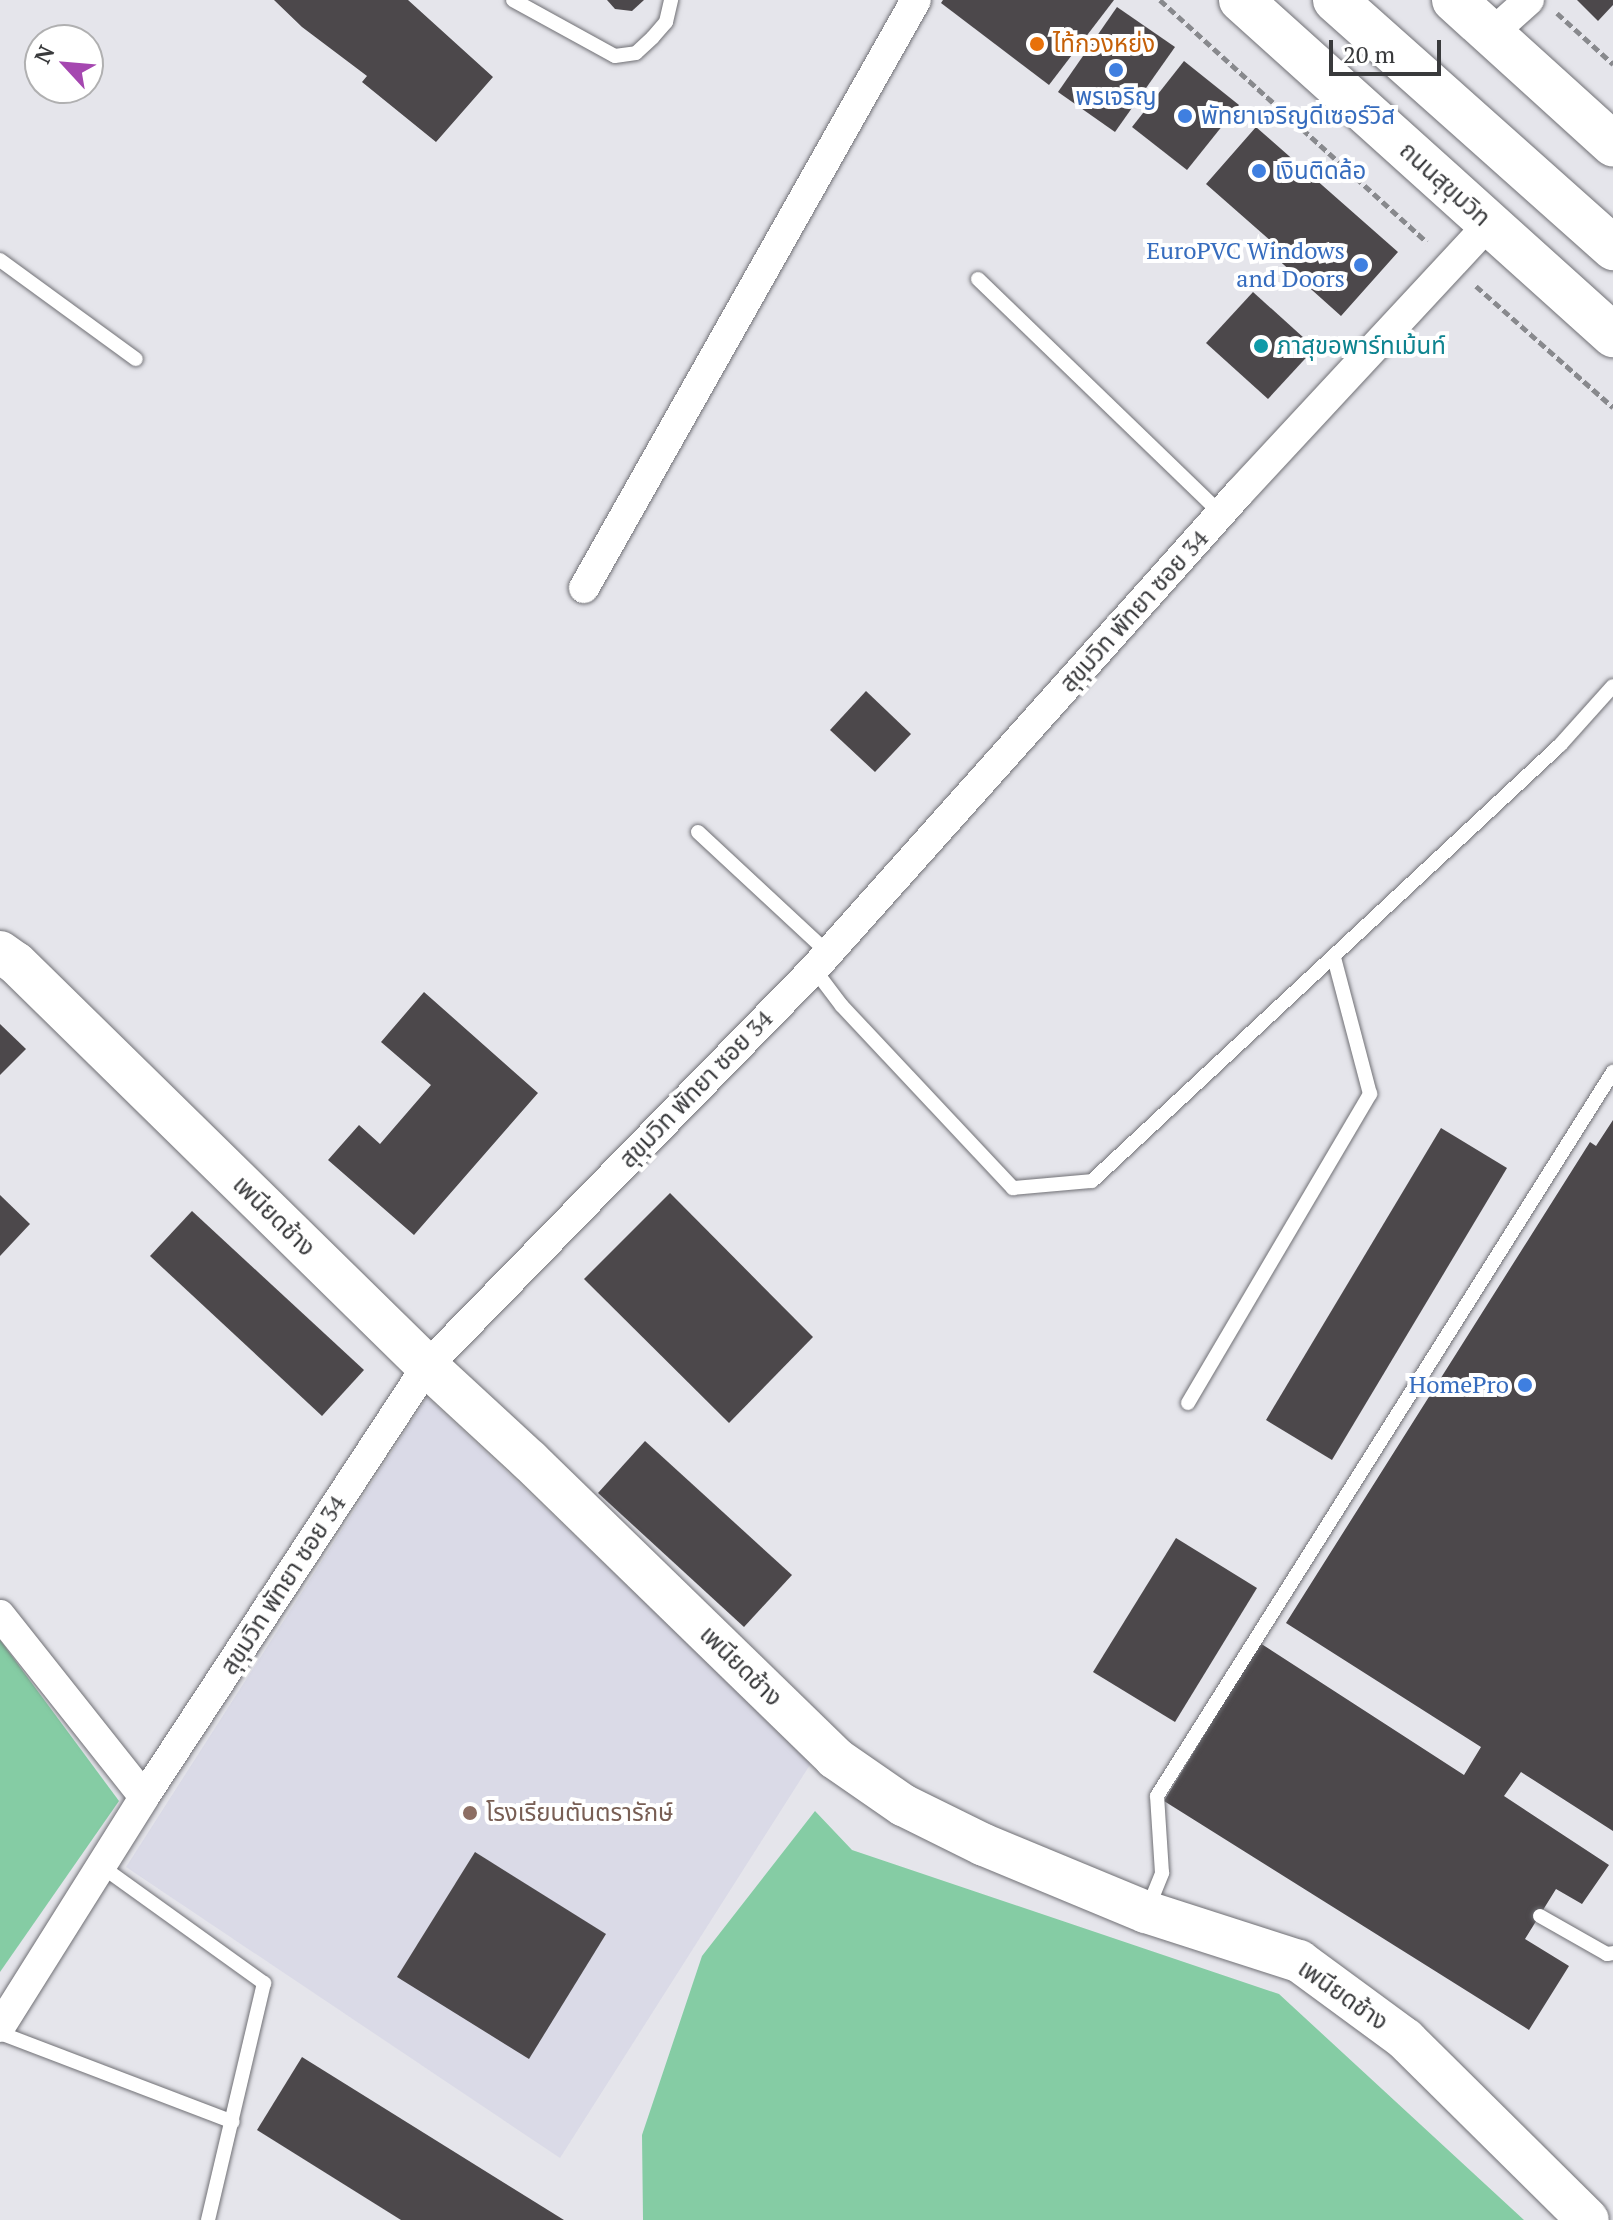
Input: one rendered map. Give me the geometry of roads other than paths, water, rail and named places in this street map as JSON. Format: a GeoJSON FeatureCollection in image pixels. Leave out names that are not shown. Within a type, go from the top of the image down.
{"type":"FeatureCollection","features":[{"type":"Feature","properties":{"kind":"highway","name":"ถนนสุขุมวิท"},"geometry":{"type":"LineString","coordinates":[[1241,0],[1613,335]]}},
{"type":"Feature","properties":{"kind":"highway"},"geometry":{"type":"LineString","coordinates":[[1335,0],[1613,248]]}},
{"type":"Feature","properties":{"kind":"highway"},"geometry":{"type":"LineString","coordinates":[[1454,0],[1613,144]]}},
{"type":"Feature","properties":{"kind":"street"},"geometry":{"type":"LineString","coordinates":[[584,588],[916,0]]}},
{"type":"Feature","properties":{"kind":"street"},"geometry":{"type":"LineString","coordinates":[[1491,34],[1542,5]]}},
{"type":"Feature","properties":{"kind":"street","name":"สุขุมวิท พัทยา ซอย 34"},"geometry":{"type":"LineString","coordinates":[[0,2030],[144,1797],[427,1366],[821,961],[1221,514],[1489,224]]}},
{"type":"Feature","properties":{"kind":"street","name":"เพนียดช้าง"},"geometry":{"type":"LineString","coordinates":[[0,952],[27,974],[427,1366],[529,1460],[835,1758],[903,1805],[984,1845],[1146,1912],[1299,1961],[1405,2039],[1588,2220]]}},
{"type":"Feature","properties":{"kind":"street"},"geometry":{"type":"LineString","coordinates":[[0,1615],[144,1797]]}},
{"type":"Feature","properties":{"kind":"lane"},"geometry":{"type":"LineString","coordinates":[[513,0],[615,56],[636,53],[653,37],[666,22],[671,0]]}},
{"type":"Feature","properties":{"kind":"lane"},"geometry":{"type":"LineString","coordinates":[[0,260],[136,359]]}},
{"type":"Feature","properties":{"kind":"lane"},"geometry":{"type":"LineString","coordinates":[[978,279],[1221,514]]}},
{"type":"Feature","properties":{"kind":"lane"},"geometry":{"type":"LineString","coordinates":[[698,832],[821,961],[842,1006],[1013,1188],[1092,1181],[1560,745],[1613,686]]}},
{"type":"Feature","properties":{"kind":"lane"},"geometry":{"type":"LineString","coordinates":[[1188,1403],[1370,1094],[1334,958]]}},
{"type":"Feature","properties":{"kind":"lane"},"geometry":{"type":"LineString","coordinates":[[1146,1912],[1162,1873],[1157,1796],[1613,1072]]}},
{"type":"Feature","properties":{"kind":"lane"},"geometry":{"type":"LineString","coordinates":[[101,1866],[264,1983],[208,2220]]}},
{"type":"Feature","properties":{"kind":"lane"},"geometry":{"type":"LineString","coordinates":[[1540,1916],[1607,1954],[1613,1953]]}},
{"type":"Feature","properties":{"kind":"lane"},"geometry":{"type":"LineString","coordinates":[[0,2030],[233,2122]]}},
{"type":"Feature","properties":{"kind":"place","name":"ไท้กวงหย่ง"},"geometry":{"type":"Point","coordinates":[1037,44]}},
{"type":"Feature","properties":{"kind":"place","name":"พรเจริญ"},"geometry":{"type":"Point","coordinates":[1116,70]}},
{"type":"Feature","properties":{"kind":"place","name":"พัทยาเจริญดีเซอร์วิส"},"geometry":{"type":"Point","coordinates":[1185,116]}},
{"type":"Feature","properties":{"kind":"place","name":"เงินติดล้อ"},"geometry":{"type":"Point","coordinates":[1259,171]}},
{"type":"Feature","properties":{"kind":"place","name":"EuroPVC Windows and Doors"},"geometry":{"type":"Point","coordinates":[1361,265]}},
{"type":"Feature","properties":{"kind":"place","name":"ภาสุขอพาร์ทเม้นท์"},"geometry":{"type":"Point","coordinates":[1261,346]}},
{"type":"Feature","properties":{"kind":"place","name":"HomePro"},"geometry":{"type":"Point","coordinates":[1525,1385]}},
{"type":"Feature","properties":{"kind":"place","name":"โรงเรียนตันตรารักษ์"},"geometry":{"type":"Point","coordinates":[470,1813]}}]}
